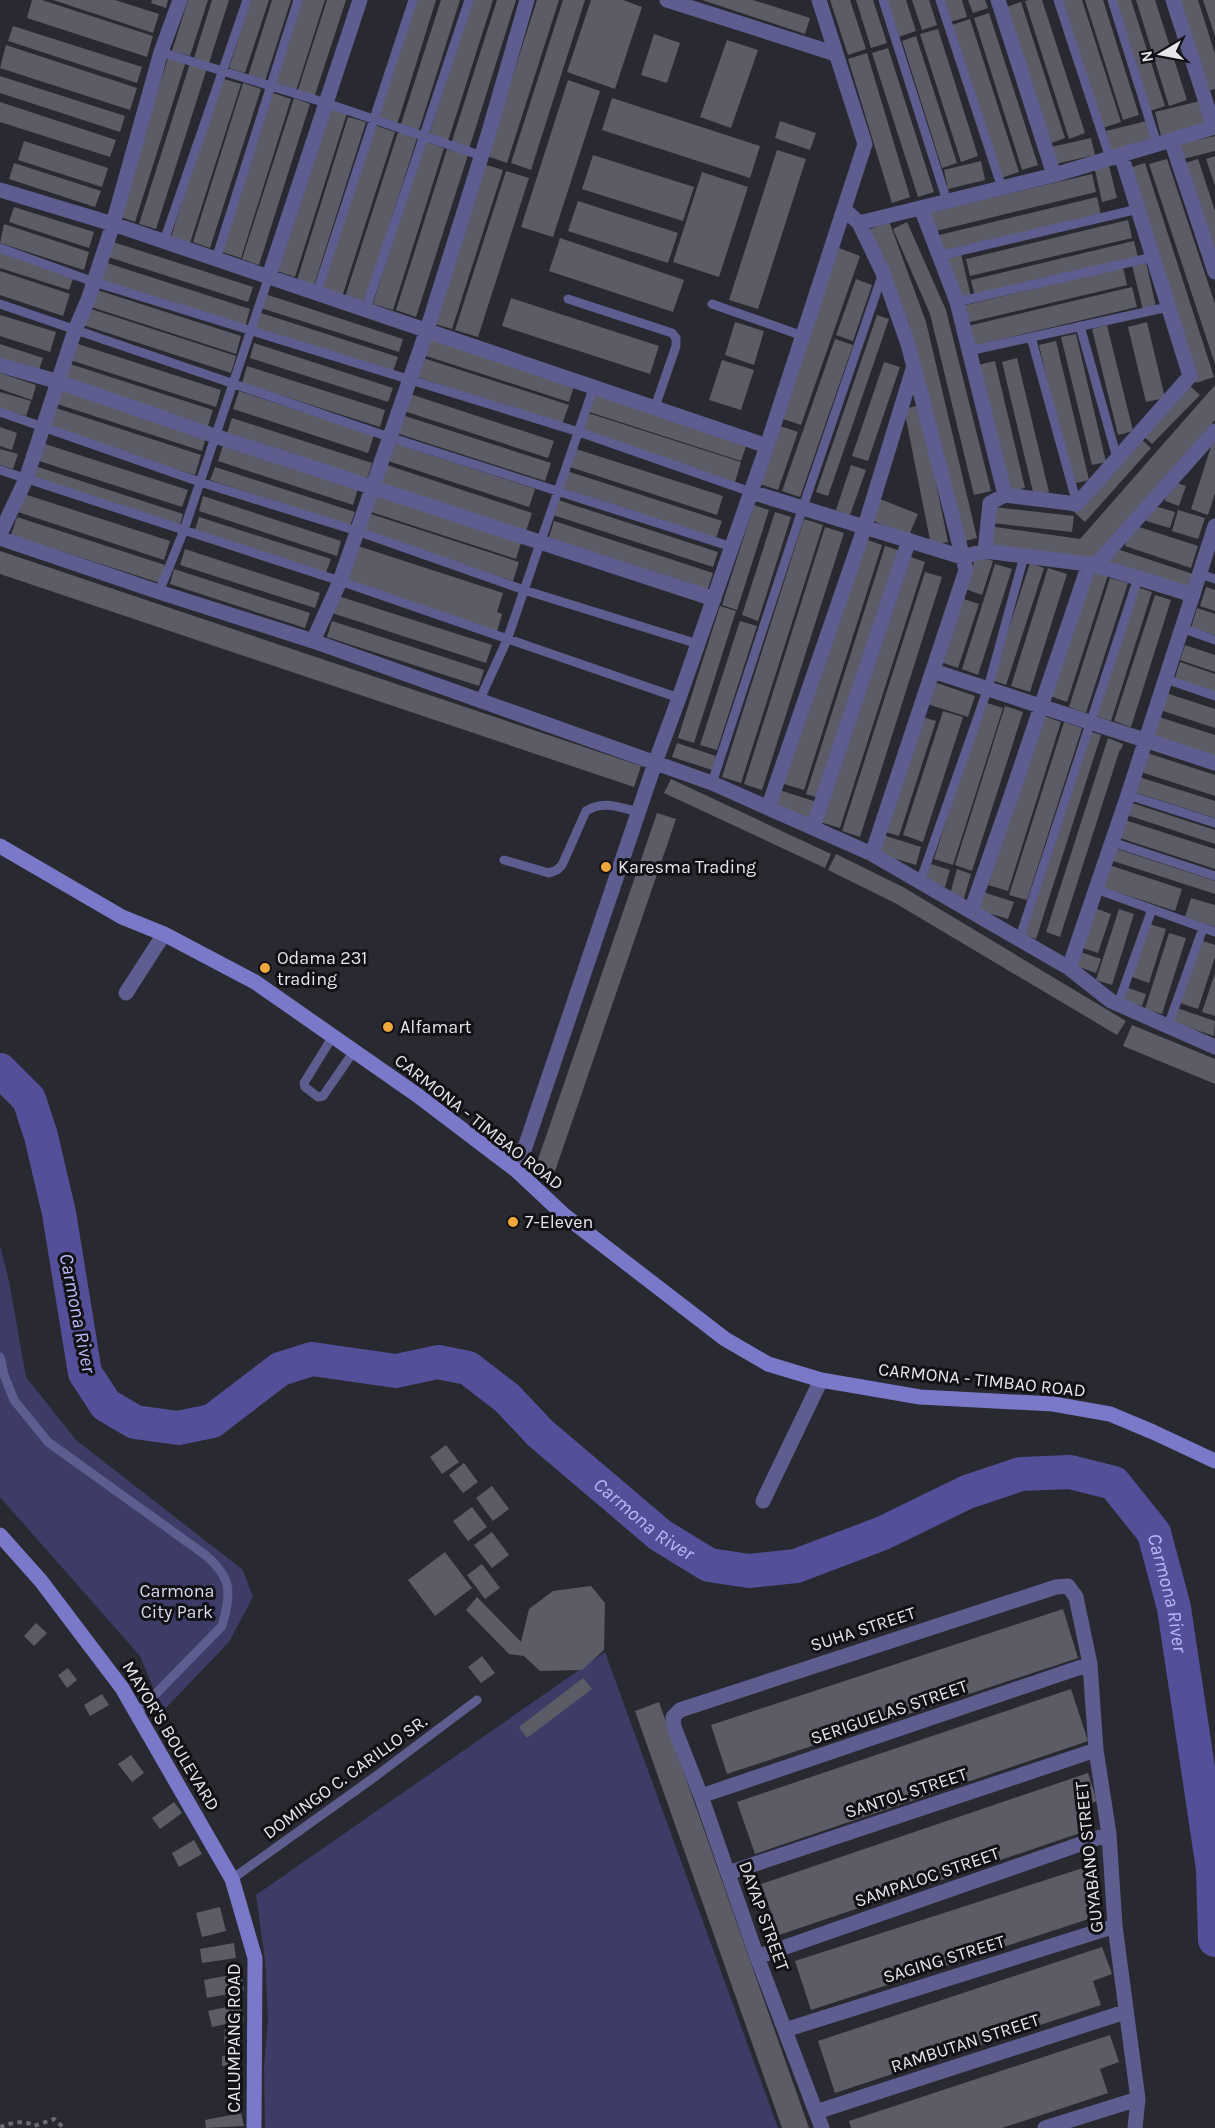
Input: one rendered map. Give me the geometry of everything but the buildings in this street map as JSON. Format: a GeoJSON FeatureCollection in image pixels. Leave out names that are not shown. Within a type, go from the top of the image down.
{"type":"FeatureCollection","features":[{"type":"Feature","properties":{"kind":"main road","name":"CARMONA - TIMBAO ROAD"},"geometry":{"type":"LineString","coordinates":[[0,846],[122,917],[164,934],[255,982],[417,1095],[517,1172],[564,1215],[725,1339],[768,1364],[821,1380],[920,1397],[1053,1404],[1110,1414],[1215,1461]]}},
{"type":"Feature","properties":{"kind":"main road","name":"MAYOR'S BOULEVARD"},"geometry":{"type":"LineString","coordinates":[[0,1535],[41,1581],[122,1688],[232,1879]]}},
{"type":"Feature","properties":{"kind":"main road","name":"CALUMPANG ROAD"},"geometry":{"type":"LineString","coordinates":[[232,1879],[255,1958],[254,2128]]}},
{"type":"Feature","properties":{"kind":"street"},"geometry":{"type":"LineString","coordinates":[[180,0],[161,52],[94,282],[75,330],[26,479],[0,536],[159,592],[313,641],[711,783],[872,854],[1069,968],[1111,1001],[1215,1047]]}},
{"type":"Feature","properties":{"kind":"street"},"geometry":{"type":"LineString","coordinates":[[269,276],[360,0]]}},
{"type":"Feature","properties":{"kind":"street"},"geometry":{"type":"LineString","coordinates":[[313,641],[340,581],[427,330],[482,156],[527,0]]}},
{"type":"Feature","properties":{"kind":"street"},"geometry":{"type":"LineString","coordinates":[[667,0],[836,54]]}},
{"type":"Feature","properties":{"kind":"street"},"geometry":{"type":"LineString","coordinates":[[517,1172],[638,812],[680,699],[767,446],[865,144],[819,0]]}},
{"type":"Feature","properties":{"kind":"street"},"geometry":{"type":"LineString","coordinates":[[998,0],[1054,175]]}},
{"type":"Feature","properties":{"kind":"street"},"geometry":{"type":"LineString","coordinates":[[859,223],[1054,175],[1215,127],[1173,0]]}},
{"type":"Feature","properties":{"kind":"street"},"geometry":{"type":"LineString","coordinates":[[1164,142],[1215,272]]}},
{"type":"Feature","properties":{"kind":"street"},"geometry":{"type":"LineString","coordinates":[[985,551],[990,503],[1005,495],[1077,504],[1190,376],[1138,209],[1116,157]]}},
{"type":"Feature","properties":{"kind":"street"},"geometry":{"type":"LineString","coordinates":[[0,190],[112,224],[317,292],[767,446]]}},
{"type":"Feature","properties":{"kind":"street"},"geometry":{"type":"LineString","coordinates":[[921,208],[957,302],[1005,495]]}},
{"type":"Feature","properties":{"kind":"street"},"geometry":{"type":"LineString","coordinates":[[844,209],[859,223],[883,273],[914,368],[966,570],[872,854]]}},
{"type":"Feature","properties":{"kind":"street"},"geometry":{"type":"LineString","coordinates":[[0,364],[714,599]]}},
{"type":"Feature","properties":{"kind":"street"},"geometry":{"type":"LineString","coordinates":[[768,808],[865,526],[914,368]]}},
{"type":"Feature","properties":{"kind":"street"},"geometry":{"type":"LineString","coordinates":[[971,911],[1041,706],[1093,565],[1215,431]]}},
{"type":"Feature","properties":{"kind":"street"},"geometry":{"type":"LineString","coordinates":[[751,492],[962,557],[985,551],[1093,565],[1193,595]]}},
{"type":"Feature","properties":{"kind":"street"},"geometry":{"type":"LineString","coordinates":[[1069,968],[1215,526]]}},
{"type":"Feature","properties":{"kind":"street"},"geometry":{"type":"LineString","coordinates":[[813,828],[909,540]]}},
{"type":"Feature","properties":{"kind":"street"},"geometry":{"type":"LineString","coordinates":[[933,670],[1215,764]]}},
{"type":"Feature","properties":{"kind":"street"},"geometry":{"type":"LineString","coordinates":[[126,993],[164,934]]}},
{"type":"Feature","properties":{"kind":"street"},"geometry":{"type":"LineString","coordinates":[[764,1501],[821,1380]]}},
{"type":"Feature","properties":{"kind":"street","name":"GUYABANO STREET"},"geometry":{"type":"LineString","coordinates":[[1068,1586],[1076,1597],[1090,1664],[1096,1750],[1109,1833],[1115,1926],[1138,2099],[1135,2128]]}},
{"type":"Feature","properties":{"kind":"street","name":"SUHA STREET"},"geometry":{"type":"LineString","coordinates":[[673,1717],[680,1710],[691,1706],[1056,1587],[1068,1586]]}},
{"type":"Feature","properties":{"kind":"street","name":"SERIGUELAS STREET"},"geometry":{"type":"LineString","coordinates":[[701,1796],[1090,1664]]}},
{"type":"Feature","properties":{"kind":"street","name":"DAYAP STREET"},"geometry":{"type":"LineString","coordinates":[[673,1717],[674,1727],[701,1796],[757,1957],[822,2128]]}},
{"type":"Feature","properties":{"kind":"street","name":"SANTOL STREET"},"geometry":{"type":"LineString","coordinates":[[728,1873],[1096,1750]]}},
{"type":"Feature","properties":{"kind":"street","name":"SAMPALOC STREET"},"geometry":{"type":"LineString","coordinates":[[757,1957],[1109,1833]]}},
{"type":"Feature","properties":{"kind":"street","name":"SAGING STREET"},"geometry":{"type":"LineString","coordinates":[[785,2030],[1115,1926]]}},
{"type":"Feature","properties":{"kind":"street","name":"RAMBUTAN STREET"},"geometry":{"type":"LineString","coordinates":[[816,2112],[1125,2012]]}},
{"type":"Feature","properties":{"kind":"street"},"geometry":{"type":"LineString","coordinates":[[1045,2128],[1138,2099]]}},
{"type":"Feature","properties":{"kind":"lane"},"geometry":{"type":"LineString","coordinates":[[164,241],[247,0]]}},
{"type":"Feature","properties":{"kind":"lane"},"geometry":{"type":"LineString","coordinates":[[216,259],[298,0]]}},
{"type":"Feature","properties":{"kind":"lane"},"geometry":{"type":"LineString","coordinates":[[317,292],[413,0]]}},
{"type":"Feature","properties":{"kind":"lane"},"geometry":{"type":"LineString","coordinates":[[366,309],[470,0]]}},
{"type":"Feature","properties":{"kind":"lane"},"geometry":{"type":"LineString","coordinates":[[883,0],[947,201]]}},
{"type":"Feature","properties":{"kind":"lane"},"geometry":{"type":"LineString","coordinates":[[940,0],[1002,188]]}},
{"type":"Feature","properties":{"kind":"lane"},"geometry":{"type":"LineString","coordinates":[[1059,0],[1116,157]]}},
{"type":"Feature","properties":{"kind":"lane"},"geometry":{"type":"LineString","coordinates":[[1112,0],[1164,142]]}},
{"type":"Feature","properties":{"kind":"lane"},"geometry":{"type":"LineString","coordinates":[[161,52],[326,103],[482,156]]}},
{"type":"Feature","properties":{"kind":"lane"},"geometry":{"type":"LineString","coordinates":[[939,256],[1138,209]]}},
{"type":"Feature","properties":{"kind":"lane"},"geometry":{"type":"LineString","coordinates":[[0,248],[94,282],[250,332],[579,432],[751,492]]}},
{"type":"Feature","properties":{"kind":"lane"},"geometry":{"type":"LineString","coordinates":[[957,302],[1153,257]]}},
{"type":"Feature","properties":{"kind":"lane"},"geometry":{"type":"LineString","coordinates":[[711,783],[802,507],[883,273]]}},
{"type":"Feature","properties":{"kind":"lane"},"geometry":{"type":"LineString","coordinates":[[159,592],[184,530],[269,276]]}},
{"type":"Feature","properties":{"kind":"lane"},"geometry":{"type":"LineString","coordinates":[[568,299],[672,333],[676,338],[676,346],[656,407]]}},
{"type":"Feature","properties":{"kind":"lane"},"geometry":{"type":"LineString","coordinates":[[0,304],[389,437],[732,547]]}},
{"type":"Feature","properties":{"kind":"lane"},"geometry":{"type":"LineString","coordinates":[[712,304],[803,336]]}},
{"type":"Feature","properties":{"kind":"lane"},"geometry":{"type":"LineString","coordinates":[[969,351],[1168,307]]}},
{"type":"Feature","properties":{"kind":"lane"},"geometry":{"type":"LineString","coordinates":[[1080,326],[1117,458]]}},
{"type":"Feature","properties":{"kind":"lane"},"geometry":{"type":"LineString","coordinates":[[1031,337],[1077,504]]}},
{"type":"Feature","properties":{"kind":"lane"},"geometry":{"type":"LineString","coordinates":[[479,701],[507,640],[594,386]]}},
{"type":"Feature","properties":{"kind":"lane"},"geometry":{"type":"LineString","coordinates":[[0,412],[200,482],[357,531],[524,590],[698,644]]}},
{"type":"Feature","properties":{"kind":"lane"},"geometry":{"type":"LineString","coordinates":[[0,470],[340,581],[680,699]]}},
{"type":"Feature","properties":{"kind":"lane"},"geometry":{"type":"LineString","coordinates":[[920,882],[988,688],[1023,556]]}},
{"type":"Feature","properties":{"kind":"lane"},"geometry":{"type":"LineString","coordinates":[[1200,574],[1215,579]]}},
{"type":"Feature","properties":{"kind":"lane"},"geometry":{"type":"LineString","coordinates":[[1019,940],[1138,578]]}},
{"type":"Feature","properties":{"kind":"lane"},"geometry":{"type":"LineString","coordinates":[[1182,628],[1215,640]]}},
{"type":"Feature","properties":{"kind":"lane"},"geometry":{"type":"LineString","coordinates":[[1166,679],[1215,696]]}},
{"type":"Feature","properties":{"kind":"lane"},"geometry":{"type":"LineString","coordinates":[[1128,795],[1215,824]]}},
{"type":"Feature","properties":{"kind":"lane"},"geometry":{"type":"LineString","coordinates":[[504,860],[549,873],[562,865],[586,810],[607,804],[638,812]]}},
{"type":"Feature","properties":{"kind":"lane"},"geometry":{"type":"LineString","coordinates":[[1112,842],[1215,876]]}},
{"type":"Feature","properties":{"kind":"lane"},"geometry":{"type":"LineString","coordinates":[[1096,889],[1215,932]]}},
{"type":"Feature","properties":{"kind":"lane"},"geometry":{"type":"LineString","coordinates":[[1118,1004],[1152,909]]}},
{"type":"Feature","properties":{"kind":"lane"},"geometry":{"type":"LineString","coordinates":[[1168,1026],[1203,928]]}},
{"type":"Feature","properties":{"kind":"lane"},"geometry":{"type":"LineString","coordinates":[[333,1036],[304,1083],[305,1087],[318,1097],[323,1096],[354,1051]]}},
{"type":"Feature","properties":{"kind":"lane"},"geometry":{"type":"LineString","coordinates":[[0,1357],[14,1400],[48,1442],[204,1554],[217,1565],[225,1576],[229,1592],[222,1626],[137,1713]]}},
{"type":"Feature","properties":{"kind":"lane","name":"DOMINGO C. CARILLO SR."},"geometry":{"type":"LineString","coordinates":[[232,1879],[477,1700]]}},
{"type":"Feature","properties":{"kind":"path"},"geometry":{"type":"LineString","coordinates":[[0,2127],[16,2122],[28,2122],[34,2126],[54,2120],[64,2128]]}},
{"type":"Feature","properties":{"kind":"green space","name":"Carmona City Park"},"geometry":{"type":"Polygon","coordinates":[[[0,1245],[9,1281],[26,1377],[76,1440],[243,1570],[253,1597],[229,1642],[163,1711],[140,1656],[0,1497],[0,1245]]]}},
{"type":"Feature","properties":{"kind":"green space"},"geometry":{"type":"Polygon","coordinates":[[[605,1652],[778,2128],[265,2128],[264,2067],[268,2020],[265,1960],[256,1895],[605,1652]]]}},
{"type":"Feature","properties":{"kind":"waterway","name":"Carmona River"},"geometry":{"type":"LineString","coordinates":[[0,1070],[29,1099],[41,1136],[59,1213],[85,1373],[106,1405],[135,1422],[178,1428],[212,1421],[280,1369],[312,1359],[396,1371],[438,1362],[468,1368],[507,1398],[540,1433],[660,1535],[709,1565],[749,1571],[796,1566],[883,1533],[967,1492],[1021,1474],[1070,1472],[1114,1483],[1154,1533],[1174,1608],[1213,1869],[1215,1940]]}},
{"type":"Feature","properties":{"kind":"place","name":"Karesma Trading"},"geometry":{"type":"Point","coordinates":[606,867]}},
{"type":"Feature","properties":{"kind":"place","name":"Odama 231 trading"},"geometry":{"type":"Point","coordinates":[265,968]}},
{"type":"Feature","properties":{"kind":"place","name":"Alfamart"},"geometry":{"type":"Point","coordinates":[388,1027]}},
{"type":"Feature","properties":{"kind":"place","name":"7-Eleven"},"geometry":{"type":"Point","coordinates":[513,1222]}}]}
